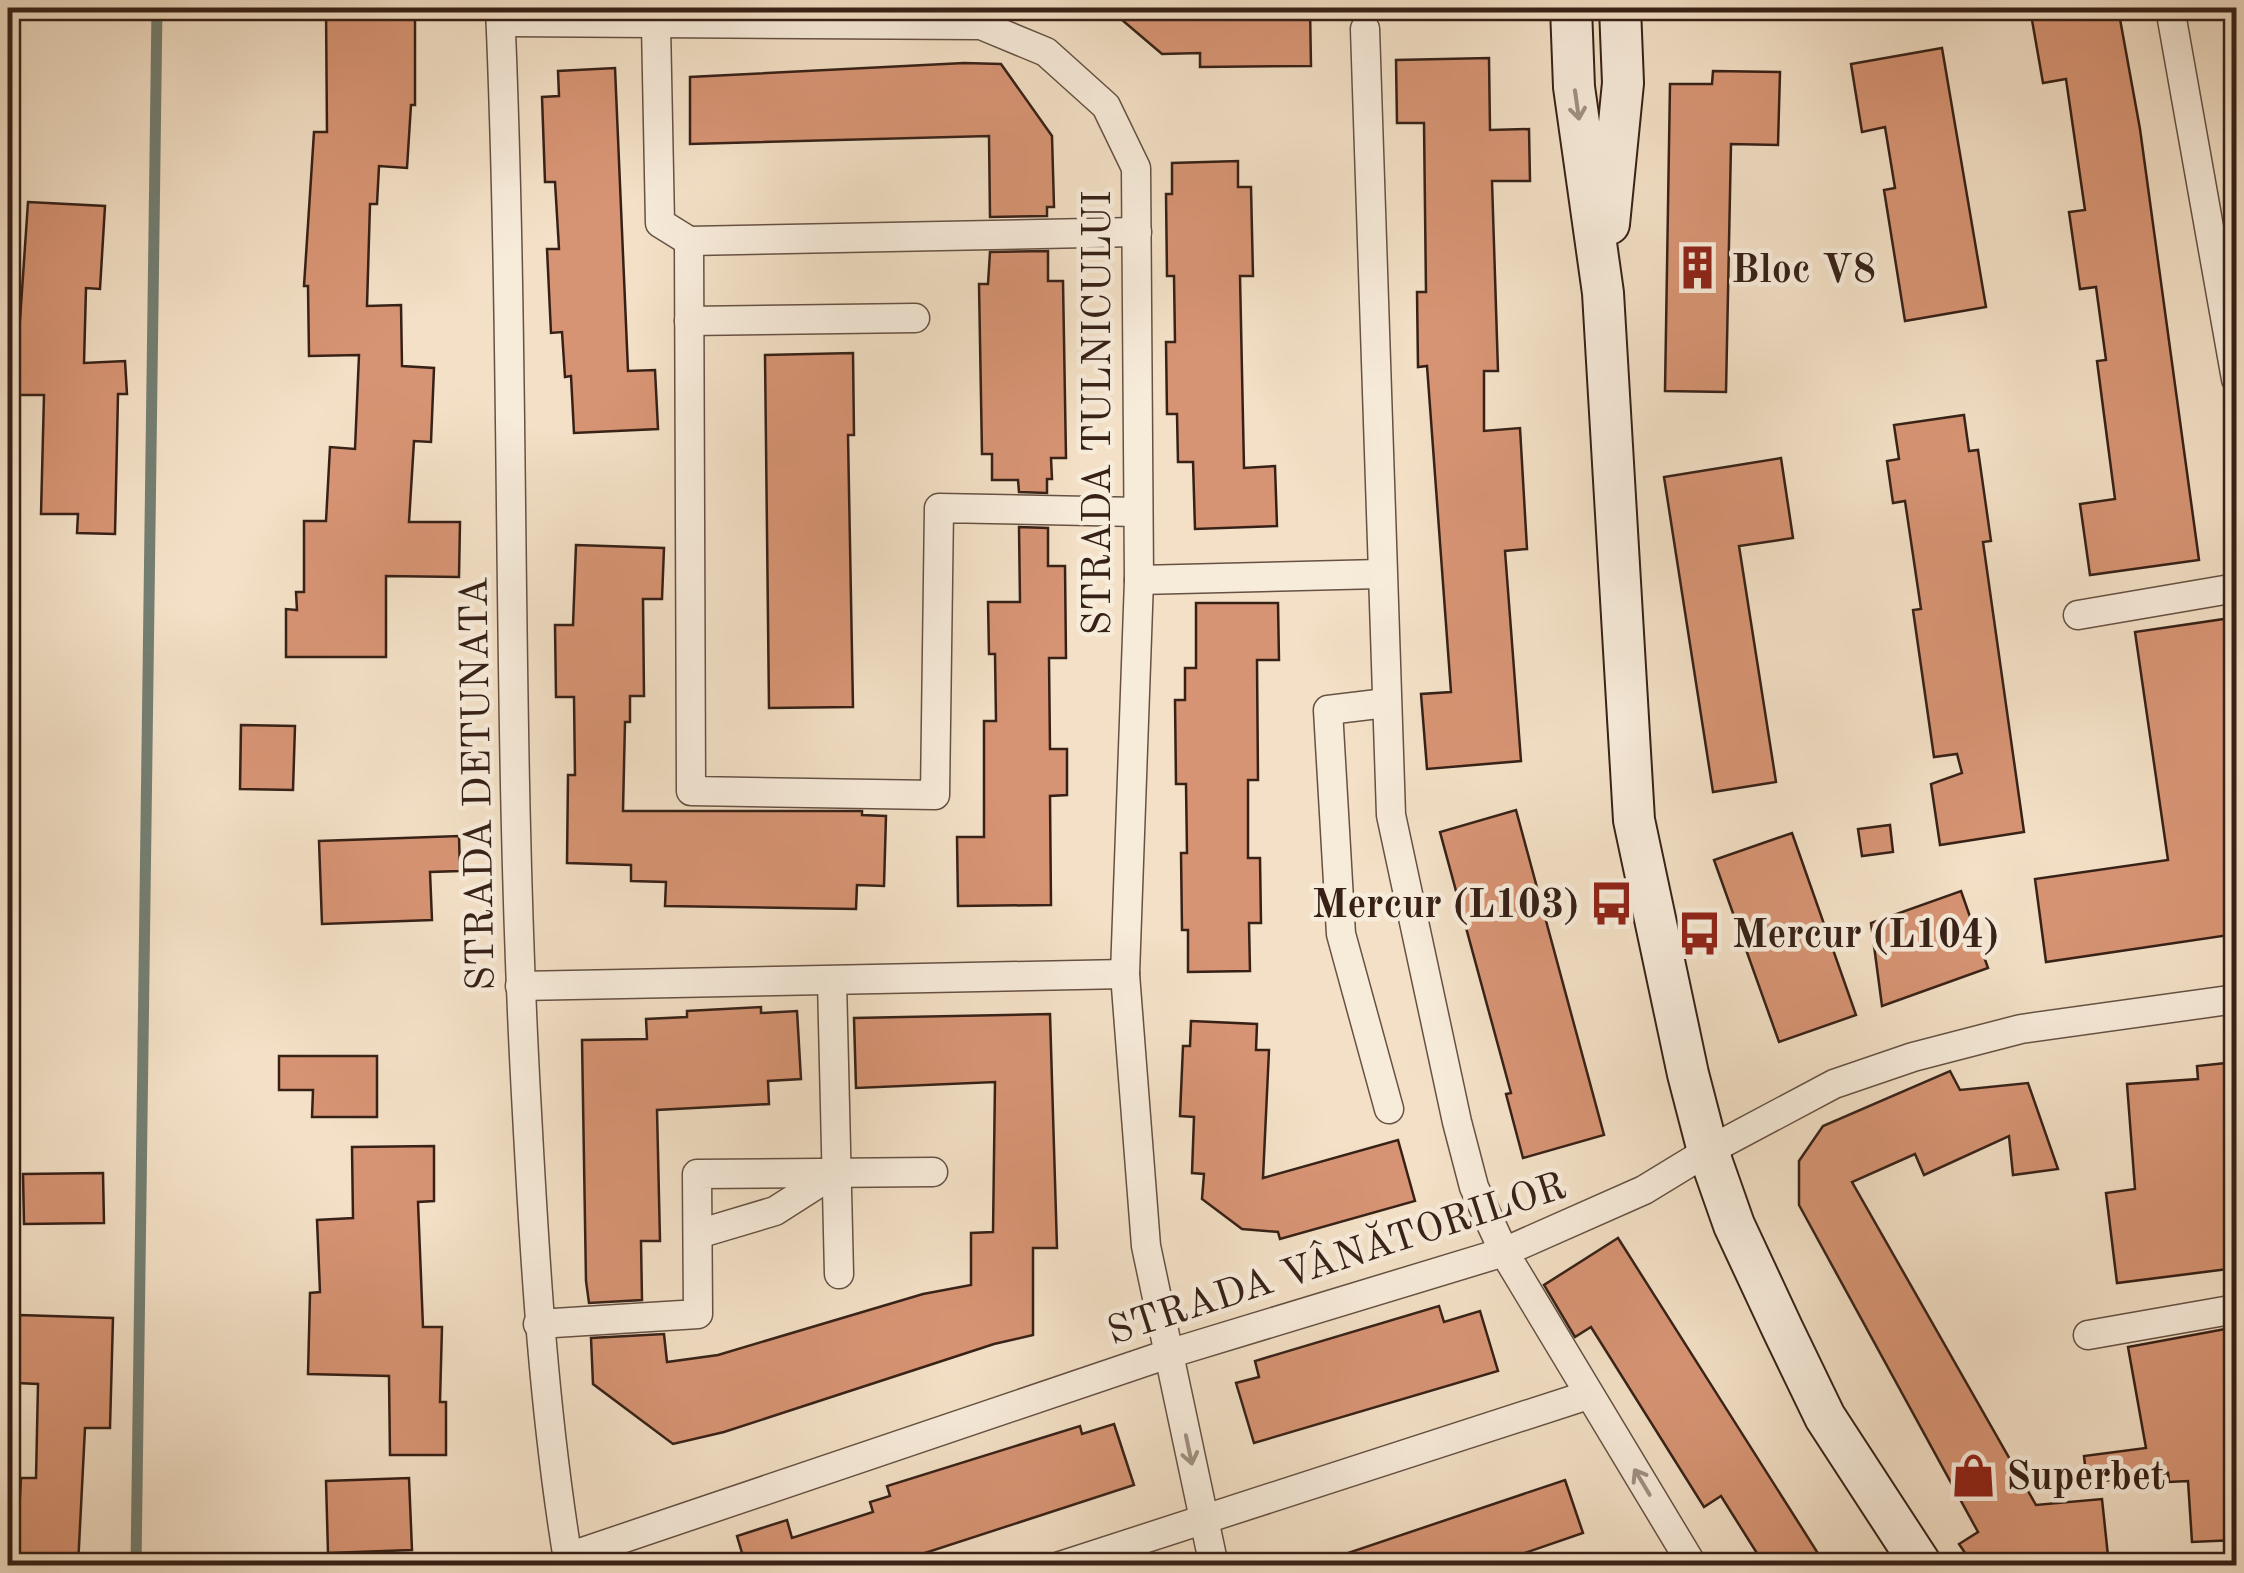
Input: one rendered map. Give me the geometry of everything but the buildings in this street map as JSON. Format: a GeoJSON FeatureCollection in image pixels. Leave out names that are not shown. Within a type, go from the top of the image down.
{"type":"FeatureCollection","features":[{"type":"Feature","properties":{"kind":"main road"},"geometry":{"type":"LineString","coordinates":[[1571,8],[1574,87],[1603,293],[1634,820],[1688,1074],[1708,1151],[1734,1225],[1824,1417],[1922,1566]]}},
{"type":"Feature","properties":{"kind":"main road"},"geometry":{"type":"LineString","coordinates":[[1603,293],[1623,83],[1620,8]]}},
{"type":"Feature","properties":{"kind":"street"},"geometry":{"type":"LineString","coordinates":[[2170,8],[2232,325],[2236,379]]}},
{"type":"Feature","properties":{"kind":"street","name":"STRADA TULNICULUI"},"geometry":{"type":"LineString","coordinates":[[501,15],[656,25],[981,16],[1046,52],[1106,106],[1136,168],[1139,580],[1125,974],[1146,1246],[1214,1566]]}},
{"type":"Feature","properties":{"kind":"street","name":"STRADA DETUNATA"},"geometry":{"type":"LineString","coordinates":[[501,15],[520,986],[538,1324],[546,1410],[569,1561]]}},
{"type":"Feature","properties":{"kind":"street"},"geometry":{"type":"LineString","coordinates":[[656,25],[660,223],[689,241],[1137,232]]}},
{"type":"Feature","properties":{"kind":"street"},"geometry":{"type":"LineString","coordinates":[[1365,28],[1390,815],[1456,1122],[1474,1187],[1504,1252],[1687,1563]]}},
{"type":"Feature","properties":{"kind":"street"},"geometry":{"type":"LineString","coordinates":[[689,241],[691,791],[934,795],[939,508],[1138,512]]}},
{"type":"Feature","properties":{"kind":"street"},"geometry":{"type":"LineString","coordinates":[[689,321],[916,318]]}},
{"type":"Feature","properties":{"kind":"street"},"geometry":{"type":"LineString","coordinates":[[1139,580],[1380,574]]}},
{"type":"Feature","properties":{"kind":"street"},"geometry":{"type":"LineString","coordinates":[[2078,615],[2236,588]]}},
{"type":"Feature","properties":{"kind":"street"},"geometry":{"type":"LineString","coordinates":[[1386,703],[1328,710],[1341,934],[1389,1109]]}},
{"type":"Feature","properties":{"kind":"street"},"geometry":{"type":"LineString","coordinates":[[520,986],[1125,974]]}},
{"type":"Feature","properties":{"kind":"street"},"geometry":{"type":"LineString","coordinates":[[832,982],[839,1274]]}},
{"type":"Feature","properties":{"kind":"street","name":"STRADA VÂNĂTORILOR"},"geometry":{"type":"LineString","coordinates":[[569,1561],[1168,1354],[1504,1252],[1629,1198],[1834,1084],[1913,1057],[2020,1029],[2236,999]]}},
{"type":"Feature","properties":{"kind":"street"},"geometry":{"type":"LineString","coordinates":[[698,1234],[776,1211],[836,1172]]}},
{"type":"Feature","properties":{"kind":"street"},"geometry":{"type":"LineString","coordinates":[[538,1324],[698,1314],[698,1174],[933,1172]]}},
{"type":"Feature","properties":{"kind":"street"},"geometry":{"type":"LineString","coordinates":[[2088,1335],[2236,1309]]}},
{"type":"Feature","properties":{"kind":"street"},"geometry":{"type":"LineString","coordinates":[[1060,1566],[1588,1395]]}},
{"type":"Feature","properties":{"kind":"waterway"},"geometry":{"type":"LineString","coordinates":[[136,1566],[157,8]]}},
{"type":"Feature","properties":{"kind":"place","name":"Bloc V8"},"geometry":{"type":"Point","coordinates":[1698,268]}},
{"type":"Feature","properties":{"kind":"place","name":"Mercur (L103)"},"geometry":{"type":"Point","coordinates":[1612,903]}},
{"type":"Feature","properties":{"kind":"place","name":"Mercur (L104)"},"geometry":{"type":"Point","coordinates":[1699,933]}},
{"type":"Feature","properties":{"kind":"place","name":"Superbet"},"geometry":{"type":"Point","coordinates":[1973,1475]}}]}
